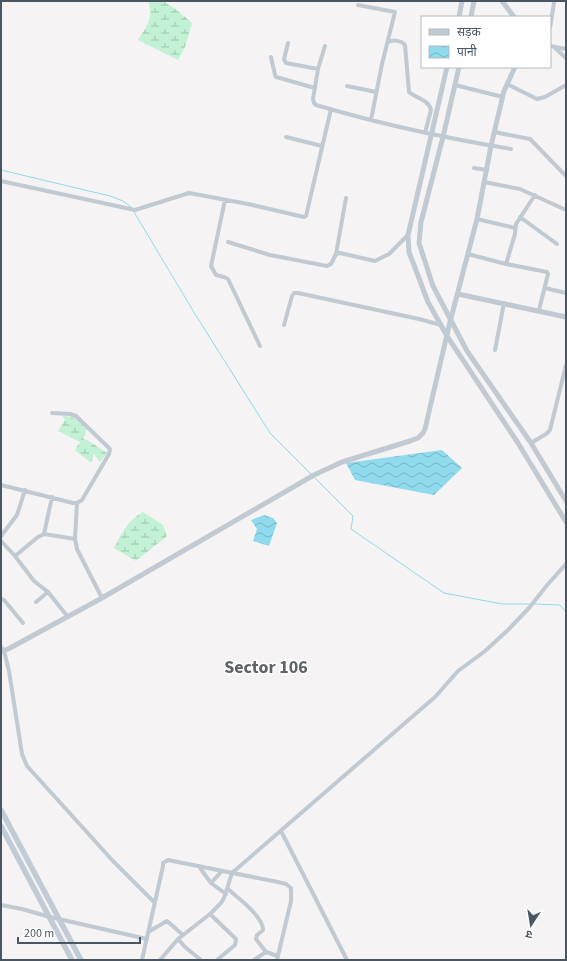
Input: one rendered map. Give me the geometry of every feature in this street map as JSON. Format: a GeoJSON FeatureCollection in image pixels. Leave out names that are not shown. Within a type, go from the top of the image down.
{"type":"FeatureCollection","features":[{"type":"Feature","properties":{"kind":"main road"},"geometry":{"type":"LineString","coordinates":[[1,810],[81,960]]}},
{"type":"Feature","properties":{"kind":"main road"},"geometry":{"type":"LineString","coordinates":[[1,826],[72,960]]}},
{"type":"Feature","properties":{"kind":"street"},"geometry":{"type":"LineString","coordinates":[[459,16],[462,1]]}},
{"type":"Feature","properties":{"kind":"street"},"geometry":{"type":"LineString","coordinates":[[471,16],[474,1]]}},
{"type":"Feature","properties":{"kind":"street"},"geometry":{"type":"LineString","coordinates":[[502,1],[513,16]]}},
{"type":"Feature","properties":{"kind":"street"},"geometry":{"type":"LineString","coordinates":[[551,22],[554,3]]}},
{"type":"Feature","properties":{"kind":"street"},"geometry":{"type":"LineString","coordinates":[[358,5],[395,12],[371,120]]}},
{"type":"Feature","properties":{"kind":"street"},"geometry":{"type":"LineString","coordinates":[[388,43],[392,40],[402,42],[405,45],[409,92],[417,98],[427,102],[431,110],[425,133]]}},
{"type":"Feature","properties":{"kind":"street"},"geometry":{"type":"LineString","coordinates":[[288,43],[284,59],[286,63],[318,69]]}},
{"type":"Feature","properties":{"kind":"street"},"geometry":{"type":"LineString","coordinates":[[325,46],[318,69],[313,99],[316,105],[343,114],[425,133],[511,149]]}},
{"type":"Feature","properties":{"kind":"street"},"geometry":{"type":"LineString","coordinates":[[552,47],[566,49]]}},
{"type":"Feature","properties":{"kind":"street"},"geometry":{"type":"LineString","coordinates":[[552,47],[566,58]]}},
{"type":"Feature","properties":{"kind":"street"},"geometry":{"type":"LineString","coordinates":[[271,56],[274,75],[276,77],[315,88]]}},
{"type":"Feature","properties":{"kind":"street"},"geometry":{"type":"LineString","coordinates":[[447,68],[408,235],[411,257],[428,302],[441,326],[518,443],[566,522]]}},
{"type":"Feature","properties":{"kind":"street"},"geometry":{"type":"LineString","coordinates":[[459,68],[421,222],[419,243],[433,286],[473,360],[530,444],[566,501]]}},
{"type":"Feature","properties":{"kind":"street"},"geometry":{"type":"LineString","coordinates":[[154,902],[113,861],[27,766],[22,754],[9,671],[2,650],[102,598],[306,479],[336,464],[410,441],[421,436],[425,429],[477,219],[494,132],[507,84],[515,68]]}},
{"type":"Feature","properties":{"kind":"street"},"geometry":{"type":"LineString","coordinates":[[507,84],[537,99],[545,97],[566,85]]}},
{"type":"Feature","properties":{"kind":"street"},"geometry":{"type":"LineString","coordinates":[[347,86],[376,92]]}},
{"type":"Feature","properties":{"kind":"street"},"geometry":{"type":"LineString","coordinates":[[455,86],[503,97]]}},
{"type":"Feature","properties":{"kind":"street"},"geometry":{"type":"LineString","coordinates":[[1,180],[135,210],[189,193],[305,217],[331,109]]}},
{"type":"Feature","properties":{"kind":"street"},"geometry":{"type":"LineString","coordinates":[[494,132],[530,139],[566,176]]}},
{"type":"Feature","properties":{"kind":"street"},"geometry":{"type":"LineString","coordinates":[[286,137],[322,146]]}},
{"type":"Feature","properties":{"kind":"street"},"geometry":{"type":"LineString","coordinates":[[474,168],[486,170]]}},
{"type":"Feature","properties":{"kind":"street"},"geometry":{"type":"LineString","coordinates":[[484,182],[512,186],[566,210]]}},
{"type":"Feature","properties":{"kind":"street"},"geometry":{"type":"LineString","coordinates":[[506,264],[515,234],[515,228],[520,217],[535,195]]}},
{"type":"Feature","properties":{"kind":"street"},"geometry":{"type":"LineString","coordinates":[[228,242],[270,255],[327,266],[331,264],[336,254],[346,198]]}},
{"type":"Feature","properties":{"kind":"street"},"geometry":{"type":"LineString","coordinates":[[224,200],[211,266],[216,275],[228,279],[260,346]]}},
{"type":"Feature","properties":{"kind":"street"},"geometry":{"type":"LineString","coordinates":[[520,217],[557,244]]}},
{"type":"Feature","properties":{"kind":"street"},"geometry":{"type":"LineString","coordinates":[[477,219],[515,228]]}},
{"type":"Feature","properties":{"kind":"street"},"geometry":{"type":"LineString","coordinates":[[336,254],[340,253],[375,261],[390,254],[408,235]]}},
{"type":"Feature","properties":{"kind":"street"},"geometry":{"type":"LineString","coordinates":[[468,254],[506,264],[547,272],[548,274],[545,288],[538,310]]}},
{"type":"Feature","properties":{"kind":"street"},"geometry":{"type":"LineString","coordinates":[[545,288],[566,293]]}},
{"type":"Feature","properties":{"kind":"street"},"geometry":{"type":"LineString","coordinates":[[284,325],[292,296],[298,293],[419,319],[441,326]]}},
{"type":"Feature","properties":{"kind":"street"},"geometry":{"type":"LineString","coordinates":[[458,294],[566,317]]}},
{"type":"Feature","properties":{"kind":"street"},"geometry":{"type":"LineString","coordinates":[[495,350],[504,304]]}},
{"type":"Feature","properties":{"kind":"street"},"geometry":{"type":"LineString","coordinates":[[530,444],[550,430],[566,365]]}},
{"type":"Feature","properties":{"kind":"street"},"geometry":{"type":"LineString","coordinates":[[1,485],[77,503],[82,500],[110,454],[110,449],[76,416],[70,414],[52,413]]}},
{"type":"Feature","properties":{"kind":"street"},"geometry":{"type":"LineString","coordinates":[[1,536],[17,515],[25,490]]}},
{"type":"Feature","properties":{"kind":"street"},"geometry":{"type":"LineString","coordinates":[[44,534],[52,497]]}},
{"type":"Feature","properties":{"kind":"street"},"geometry":{"type":"LineString","coordinates":[[77,503],[75,539],[76,549],[102,598]]}},
{"type":"Feature","properties":{"kind":"street"},"geometry":{"type":"LineString","coordinates":[[15,556],[38,537],[44,534],[75,539]]}},
{"type":"Feature","properties":{"kind":"street"},"geometry":{"type":"LineString","coordinates":[[1,541],[15,556],[34,581],[48,592],[68,617]]}},
{"type":"Feature","properties":{"kind":"street"},"geometry":{"type":"LineString","coordinates":[[160,960],[182,935],[210,914],[224,898],[232,873],[435,697],[458,672],[497,640],[529,608],[566,564]]}},
{"type":"Feature","properties":{"kind":"street"},"geometry":{"type":"LineString","coordinates":[[36,602],[48,592]]}},
{"type":"Feature","properties":{"kind":"street"},"geometry":{"type":"LineString","coordinates":[[1,599],[4,600],[23,623]]}},
{"type":"Feature","properties":{"kind":"street"},"geometry":{"type":"LineString","coordinates":[[281,831],[347,960]]}},
{"type":"Feature","properties":{"kind":"street"},"geometry":{"type":"LineString","coordinates":[[142,960],[163,863],[170,860],[286,884],[291,888],[291,901],[278,958],[266,952],[256,939],[257,935],[263,930],[264,927],[256,914],[228,889]]}},
{"type":"Feature","properties":{"kind":"street"},"geometry":{"type":"LineString","coordinates":[[199,867],[211,883],[226,894]]}},
{"type":"Feature","properties":{"kind":"street"},"geometry":{"type":"LineString","coordinates":[[211,883],[222,871]]}},
{"type":"Feature","properties":{"kind":"street"},"geometry":{"type":"LineString","coordinates":[[1,905],[147,939]]}},
{"type":"Feature","properties":{"kind":"street"},"geometry":{"type":"LineString","coordinates":[[210,914],[236,939],[235,944],[217,960]]}},
{"type":"Feature","properties":{"kind":"street"},"geometry":{"type":"LineString","coordinates":[[148,932],[167,921],[182,935]]}},
{"type":"Feature","properties":{"kind":"street"},"geometry":{"type":"LineString","coordinates":[[178,939],[201,960]]}},
{"type":"Feature","properties":{"kind":"street"},"geometry":{"type":"LineString","coordinates":[[254,960],[266,952]]}},
{"type":"Feature","properties":{"kind":"green space"},"geometry":{"type":"Polygon","coordinates":[[[148,1],[163,1],[177,10],[192,23],[185,47],[178,60],[138,40],[149,22],[150,7],[148,1]]]}},
{"type":"Feature","properties":{"kind":"green space"},"geometry":{"type":"Polygon","coordinates":[[[62,416],[73,418],[82,423],[87,429],[83,439],[89,441],[107,453],[100,462],[94,454],[91,463],[75,450],[80,442],[58,431],[65,420],[62,416]]]}},
{"type":"Feature","properties":{"kind":"green space"},"geometry":{"type":"Polygon","coordinates":[[[143,512],[163,525],[167,536],[136,561],[114,548],[122,532],[129,523],[143,512]]]}},
{"type":"Feature","properties":{"kind":"water"},"geometry":{"type":"Polygon","coordinates":[[[442,450],[462,468],[434,495],[355,480],[346,463],[442,450]]]}},
{"type":"Feature","properties":{"kind":"water"},"geometry":{"type":"Polygon","coordinates":[[[264,515],[273,518],[277,523],[269,546],[253,541],[257,529],[251,520],[264,515]]]}},
{"type":"Feature","properties":{"kind":"waterway"},"geometry":{"type":"LineString","coordinates":[[1,170],[110,196],[123,201],[131,207]]}},
{"type":"Feature","properties":{"kind":"waterway"},"geometry":{"type":"LineString","coordinates":[[134,212],[195,314],[270,433],[311,474]]}},
{"type":"Feature","properties":{"kind":"waterway"},"geometry":{"type":"LineString","coordinates":[[315,478],[353,516],[351,529],[444,593],[502,604],[530,604]]}},
{"type":"Feature","properties":{"kind":"waterway"},"geometry":{"type":"LineString","coordinates":[[533,604],[560,605],[566,612]]}},
{"type":"Feature","properties":{"kind":"district","name":"Sector 106"},"geometry":{"type":"Point","coordinates":[266,667]}}]}
